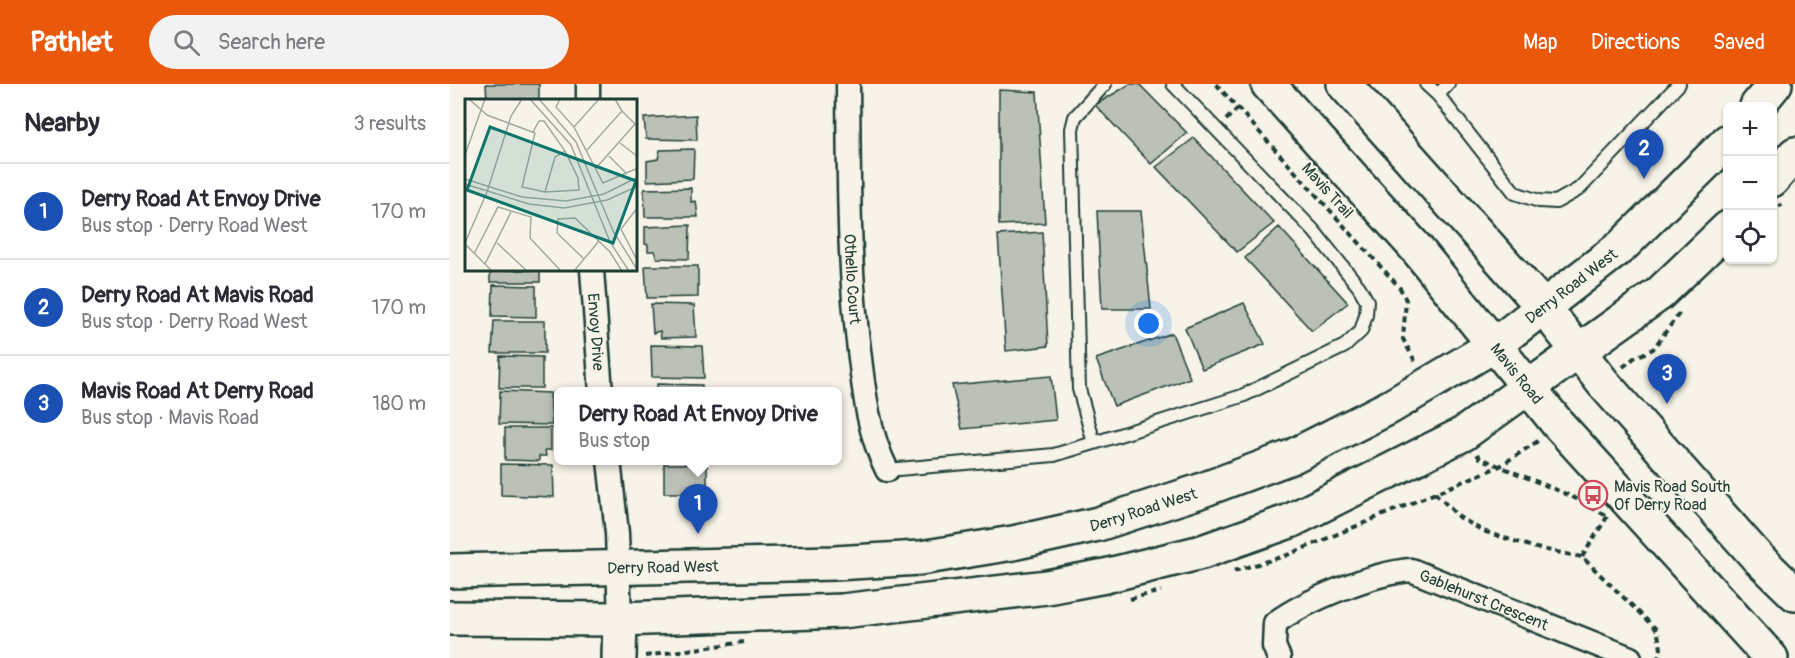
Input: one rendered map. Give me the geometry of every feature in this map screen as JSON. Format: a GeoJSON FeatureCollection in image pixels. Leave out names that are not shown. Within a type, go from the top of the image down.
{"type":"FeatureCollection","features":[{"type":"Feature","properties":{"kind":"main road","name":"Mavis Road"},"geometry":{"type":"LineString","coordinates":[[1268,84],[1416,248],[1558,424],[1771,658]]}},
{"type":"Feature","properties":{"kind":"main road"},"geometry":{"type":"LineString","coordinates":[[1344,84],[1545,309],[1604,384],[1757,557],[1795,594]]}},
{"type":"Feature","properties":{"kind":"main road"},"geometry":{"type":"LineString","coordinates":[[1760,102],[1775,84]]}},
{"type":"Feature","properties":{"kind":"main road","name":"Derry Road West"},"geometry":{"type":"LineString","coordinates":[[450,571],[835,563],[920,558],[1013,543],[1098,524],[1197,492],[1291,457],[1430,384],[1493,346],[1545,309],[1622,246],[1723,146]]}},
{"type":"Feature","properties":{"kind":"main road"},"geometry":{"type":"LineString","coordinates":[[1777,175],[1795,154]]}},
{"type":"Feature","properties":{"kind":"main road"},"geometry":{"type":"LineString","coordinates":[[450,618],[620,619],[842,610],[1005,592],[1105,576],[1202,552],[1290,521],[1463,434],[1659,294],[1723,233]]}},
{"type":"Feature","properties":{"kind":"main road"},"geometry":{"type":"LineString","coordinates":[[619,658],[620,619]]}},
{"type":"Feature","properties":{"kind":"street","name":"Othello Court"},"geometry":{"type":"LineString","coordinates":[[848,84],[850,272],[862,378],[872,434],[887,470]]}},
{"type":"Feature","properties":{"kind":"street","name":"Envoy Drive"},"geometry":{"type":"LineString","coordinates":[[592,272],[601,387]]}},
{"type":"Feature","properties":{"kind":"street"},"geometry":{"type":"LineString","coordinates":[[609,465],[619,567],[620,619]]}},
{"type":"Feature","properties":{"kind":"street","name":"Gablehurst Crescent"},"geometry":{"type":"LineString","coordinates":[[1279,658],[1274,646],[1275,623],[1290,612],[1387,572],[1411,570],[1630,658]]}},
{"type":"Feature","properties":{"kind":"lane"},"geometry":{"type":"LineString","coordinates":[[1094,443],[1079,389],[1072,129],[1075,117],[1105,84]]}},
{"type":"Feature","properties":{"kind":"lane"},"geometry":{"type":"LineString","coordinates":[[887,470],[1054,455],[1242,396],[1345,346],[1361,331],[1367,301],[1359,287],[1314,231],[1185,93],[1173,84]]}},
{"type":"Feature","properties":{"kind":"lane"},"geometry":{"type":"LineString","coordinates":[[1426,84],[1438,94],[1515,193],[1539,201],[1556,202],[1579,189],[1678,84]]}},
{"type":"Feature","properties":{"kind":"lane"},"geometry":{"type":"LineString","coordinates":[[1438,94],[1448,84]]}},
{"type":"Feature","properties":{"kind":"path","name":"Mavis Trail"},"geometry":{"type":"LineString","coordinates":[[1216,84],[1400,288],[1406,300],[1403,339],[1430,384]]}},
{"type":"Feature","properties":{"kind":"path"},"geometry":{"type":"LineString","coordinates":[[1463,434],[1480,458],[1571,496],[1607,517],[1615,525]]}},
{"type":"Feature","properties":{"kind":"path"},"geometry":{"type":"LineString","coordinates":[[1435,493],[1459,517],[1483,531],[1536,548],[1581,557],[1657,630],[1661,648],[1658,658]]}},
{"type":"Feature","properties":{"kind":"path"},"geometry":{"type":"LineString","coordinates":[[1581,557],[1607,517]]}},
{"type":"Feature","properties":{"kind":"building"},"geometry":{"type":"Polygon","coordinates":[[[486,84],[539,84],[539,99],[487,99],[486,84]]]}},
{"type":"Feature","properties":{"kind":"building"},"geometry":{"type":"Polygon","coordinates":[[[1130,84],[1139,84],[1187,133],[1151,164],[1095,105],[1130,84]]]}},
{"type":"Feature","properties":{"kind":"building"},"geometry":{"type":"Polygon","coordinates":[[[999,90],[1037,92],[1045,223],[999,225],[999,90]]]}},
{"type":"Feature","properties":{"kind":"building"},"geometry":{"type":"Polygon","coordinates":[[[696,115],[697,140],[646,139],[644,118],[696,115]]]}},
{"type":"Feature","properties":{"kind":"building"},"geometry":{"type":"Polygon","coordinates":[[[1194,138],[1274,223],[1237,252],[1156,167],[1194,138]]]}},
{"type":"Feature","properties":{"kind":"building"},"geometry":{"type":"Polygon","coordinates":[[[694,149],[693,179],[647,181],[647,161],[658,159],[660,150],[694,149]]]}},
{"type":"Feature","properties":{"kind":"building"},"geometry":{"type":"Polygon","coordinates":[[[691,188],[691,202],[696,201],[698,217],[645,217],[644,189],[691,188]]]}},
{"type":"Feature","properties":{"kind":"building"},"geometry":{"type":"Polygon","coordinates":[[[1097,211],[1141,211],[1151,309],[1102,309],[1097,211]]]}},
{"type":"Feature","properties":{"kind":"building"},"geometry":{"type":"Polygon","coordinates":[[[690,225],[689,259],[657,258],[654,251],[648,251],[648,245],[645,244],[645,227],[690,225]]]}},
{"type":"Feature","properties":{"kind":"building"},"geometry":{"type":"Polygon","coordinates":[[[1279,227],[1348,303],[1312,331],[1245,258],[1279,227]]]}},
{"type":"Feature","properties":{"kind":"building"},"geometry":{"type":"Polygon","coordinates":[[[1042,232],[1048,346],[1006,351],[998,235],[1042,232]]]}},
{"type":"Feature","properties":{"kind":"building"},"geometry":{"type":"Polygon","coordinates":[[[645,266],[698,266],[698,297],[647,298],[645,266]]]}},
{"type":"Feature","properties":{"kind":"building"},"geometry":{"type":"Polygon","coordinates":[[[490,272],[540,272],[540,282],[490,282],[490,272]]]}},
{"type":"Feature","properties":{"kind":"building"},"geometry":{"type":"Polygon","coordinates":[[[493,285],[536,286],[536,317],[492,316],[493,285]]]}},
{"type":"Feature","properties":{"kind":"building"},"geometry":{"type":"Polygon","coordinates":[[[1244,303],[1265,344],[1202,369],[1185,328],[1244,303]]]}},
{"type":"Feature","properties":{"kind":"building"},"geometry":{"type":"Polygon","coordinates":[[[651,304],[694,305],[696,337],[661,338],[660,331],[653,333],[651,304]]]}},
{"type":"Feature","properties":{"kind":"building"},"geometry":{"type":"Polygon","coordinates":[[[494,321],[545,321],[545,353],[492,353],[494,321]]]}},
{"type":"Feature","properties":{"kind":"building"},"geometry":{"type":"Polygon","coordinates":[[[1172,333],[1190,378],[1114,406],[1096,359],[1172,333]]]}},
{"type":"Feature","properties":{"kind":"building"},"geometry":{"type":"Polygon","coordinates":[[[651,345],[702,346],[704,378],[652,377],[651,345]]]}},
{"type":"Feature","properties":{"kind":"building"},"geometry":{"type":"Polygon","coordinates":[[[500,356],[542,357],[542,388],[499,388],[500,356]]]}},
{"type":"Feature","properties":{"kind":"building"},"geometry":{"type":"Polygon","coordinates":[[[1051,376],[1056,420],[962,429],[952,385],[1051,376]]]}},
{"type":"Feature","properties":{"kind":"building"},"geometry":{"type":"Polygon","coordinates":[[[657,384],[702,385],[702,387],[657,387],[657,384]]]}},
{"type":"Feature","properties":{"kind":"building"},"geometry":{"type":"Polygon","coordinates":[[[500,391],[550,393],[552,425],[499,424],[500,391]]]}},
{"type":"Feature","properties":{"kind":"building"},"geometry":{"type":"Polygon","coordinates":[[[505,428],[551,428],[551,450],[545,450],[546,456],[539,456],[539,461],[505,460],[505,428]]]}},
{"type":"Feature","properties":{"kind":"building"},"geometry":{"type":"Polygon","coordinates":[[[501,464],[553,465],[554,497],[501,495],[501,464]]]}},
{"type":"Feature","properties":{"kind":"building"},"geometry":{"type":"Polygon","coordinates":[[[664,465],[707,465],[707,493],[664,493],[664,465]]]}},
{"type":"Feature","properties":{"kind":"place","name":"Derry Road At Mavis Road"},"geometry":{"type":"Point","coordinates":[1644,179]}},
{"type":"Feature","properties":{"kind":"place","name":"Mavis Road At Derry Road"},"geometry":{"type":"Point","coordinates":[1667,404]}},
{"type":"Feature","properties":{"kind":"place","name":"Mavis Road South Of Derry Road"},"geometry":{"type":"Point","coordinates":[1593,495]}},
{"type":"Feature","properties":{"kind":"place","name":"Derry Road At Envoy Drive"},"geometry":{"type":"Point","coordinates":[698,534]}}]}
